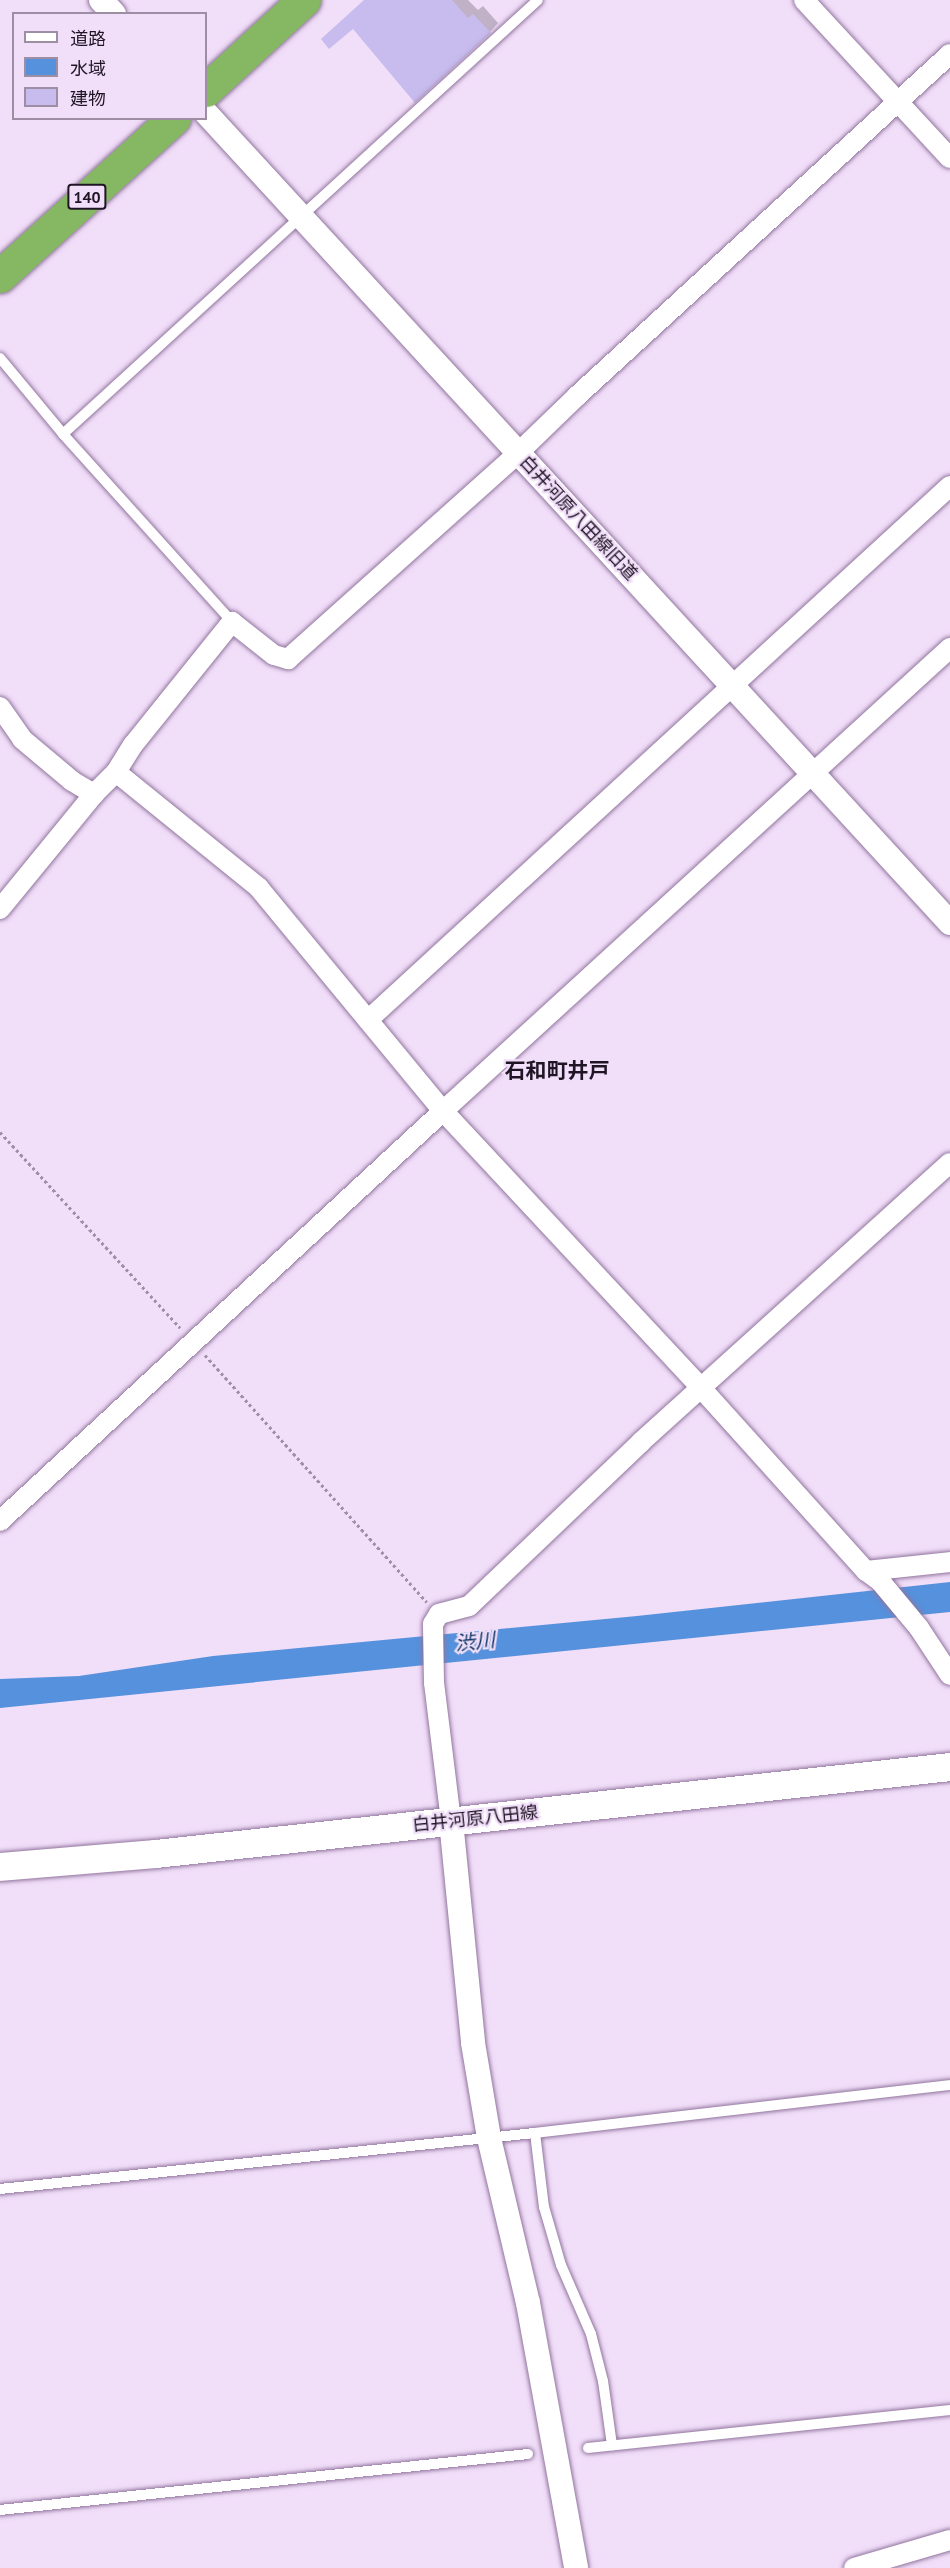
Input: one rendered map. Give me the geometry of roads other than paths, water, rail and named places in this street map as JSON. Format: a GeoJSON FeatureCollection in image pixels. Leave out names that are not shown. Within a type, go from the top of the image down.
{"type":"FeatureCollection","features":[{"type":"Feature","properties":{"kind":"highway"},"geometry":{"type":"LineString","coordinates":[[207,89],[304,0]]}},
{"type":"Feature","properties":{"kind":"highway","name":"140"},"geometry":{"type":"LineString","coordinates":[[0,276],[172,120]]}},
{"type":"Feature","properties":{"kind":"main road","name":"白井河原八田線"},"geometry":{"type":"LineString","coordinates":[[0,1867],[156,1854],[950,1767]]}},
{"type":"Feature","properties":{"kind":"street"},"geometry":{"type":"LineString","coordinates":[[101,0],[112,12]]}},
{"type":"Feature","properties":{"kind":"street"},"geometry":{"type":"LineString","coordinates":[[804,0],[899,100],[950,158]]}},
{"type":"Feature","properties":{"kind":"street"},"geometry":{"type":"LineString","coordinates":[[0,909],[94,794],[116,772],[134,745],[232,622],[274,655],[288,659],[518,453],[950,54]]}},
{"type":"Feature","properties":{"kind":"street","name":"白井河原八田線旧道"},"geometry":{"type":"LineString","coordinates":[[207,114],[950,923]]}},
{"type":"Feature","properties":{"kind":"street"},"geometry":{"type":"LineString","coordinates":[[368,1020],[950,486]]}},
{"type":"Feature","properties":{"kind":"street"},"geometry":{"type":"LineString","coordinates":[[0,1521],[443,1111],[950,648]]}},
{"type":"Feature","properties":{"kind":"street"},"geometry":{"type":"LineString","coordinates":[[0,707],[22,739],[72,781],[94,794]]}},
{"type":"Feature","properties":{"kind":"street"},"geometry":{"type":"LineString","coordinates":[[116,772],[259,888],[443,1111],[873,1576],[919,1628],[950,1676]]}},
{"type":"Feature","properties":{"kind":"street"},"geometry":{"type":"LineString","coordinates":[[576,2568],[528,2303],[489,2138],[473,2043],[451,1821],[434,1683],[436,1619],[469,1606],[641,1442],[950,1163]]}},
{"type":"Feature","properties":{"kind":"street"},"geometry":{"type":"LineString","coordinates":[[873,1576],[950,1562]]}},
{"type":"Feature","properties":{"kind":"street"},"geometry":{"type":"LineString","coordinates":[[854,2568],[950,2540]]}},
{"type":"Feature","properties":{"kind":"lane"},"geometry":{"type":"LineString","coordinates":[[63,434],[538,0]]}},
{"type":"Feature","properties":{"kind":"lane"},"geometry":{"type":"LineString","coordinates":[[0,358],[63,434],[232,622]]}},
{"type":"Feature","properties":{"kind":"lane"},"geometry":{"type":"LineString","coordinates":[[0,2189],[536,2133],[950,2085]]}},
{"type":"Feature","properties":{"kind":"lane"},"geometry":{"type":"LineString","coordinates":[[536,2133],[544,2207],[561,2265],[591,2334],[603,2381],[612,2445]]}},
{"type":"Feature","properties":{"kind":"lane"},"geometry":{"type":"LineString","coordinates":[[588,2448],[950,2410]]}},
{"type":"Feature","properties":{"kind":"lane"},"geometry":{"type":"LineString","coordinates":[[0,2510],[528,2454]]}},
{"type":"Feature","properties":{"kind":"water","name":"渋川"},"geometry":{"type":"Polygon","coordinates":[[[950,1582],[950,1612],[0,1708],[0,1679],[79,1676],[213,1656],[637,1616],[950,1582]]]}},
{"type":"Feature","properties":{"kind":"district","name":"石和町井戸"},"geometry":{"type":"Point","coordinates":[557,1071]}}]}
